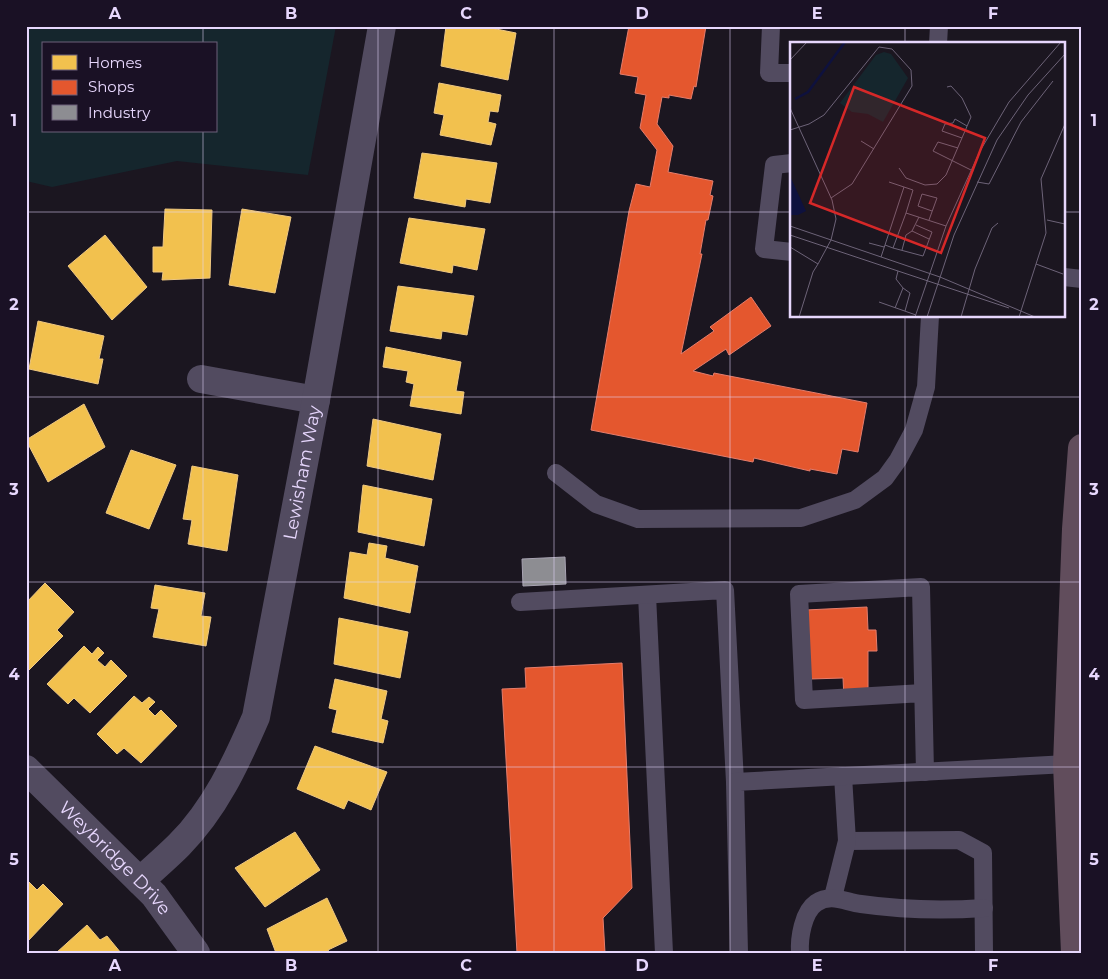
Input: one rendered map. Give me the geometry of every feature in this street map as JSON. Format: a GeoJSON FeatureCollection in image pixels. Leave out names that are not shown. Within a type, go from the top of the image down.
{"type":"FeatureCollection","features":[{"type":"Feature","properties":{"kind":"highway"},"geometry":{"type":"LineString","coordinates":[[1074,953],[1067,764],[1076,529],[1082,448]]}},
{"type":"Feature","properties":{"kind":"street","name":"Lewisham Way"},"geometry":{"type":"LineString","coordinates":[[140,881],[180,844],[211,806],[237,763],[256,717],[316,400],[382,26]]}},
{"type":"Feature","properties":{"kind":"street"},"geometry":{"type":"LineString","coordinates":[[200,379],[316,400]]}},
{"type":"Feature","properties":{"kind":"street","name":"Weybridge Drive"},"geometry":{"type":"LineString","coordinates":[[26,769],[140,881],[182,931],[196,953]]}},
{"type":"Feature","properties":{"kind":"lane"},"geometry":{"type":"LineString","coordinates":[[771,26],[769,73],[790,73]]}},
{"type":"Feature","properties":{"kind":"lane"},"geometry":{"type":"LineString","coordinates":[[938,42],[940,26]]}},
{"type":"Feature","properties":{"kind":"lane"},"geometry":{"type":"LineString","coordinates":[[790,163],[774,165],[764,249],[790,252]]}},
{"type":"Feature","properties":{"kind":"lane"},"geometry":{"type":"LineString","coordinates":[[1066,277],[1082,278]]}},
{"type":"Feature","properties":{"kind":"lane"},"geometry":{"type":"LineString","coordinates":[[556,473],[596,504],[638,519],[801,518],[855,500],[885,478],[898,460],[914,430],[926,387],[930,318]]}},
{"type":"Feature","properties":{"kind":"lane"},"geometry":{"type":"LineString","coordinates":[[923,693],[804,700],[799,594],[921,586],[925,772]]}},
{"type":"Feature","properties":{"kind":"lane"},"geometry":{"type":"LineString","coordinates":[[520,602],[725,590],[735,782],[739,953]]}},
{"type":"Feature","properties":{"kind":"lane"},"geometry":{"type":"LineString","coordinates":[[647,595],[664,953]]}},
{"type":"Feature","properties":{"kind":"lane"},"geometry":{"type":"LineString","coordinates":[[735,782],[1067,764]]}},
{"type":"Feature","properties":{"kind":"lane"},"geometry":{"type":"LineString","coordinates":[[833,897],[847,841],[843,776]]}},
{"type":"Feature","properties":{"kind":"lane"},"geometry":{"type":"LineString","coordinates":[[847,841],[960,840],[983,852],[984,953]]}},
{"type":"Feature","properties":{"kind":"lane"},"geometry":{"type":"LineString","coordinates":[[800,953],[805,918],[816,903],[833,897],[859,904],[932,911],[984,908]]}},
{"type":"Feature","properties":{"kind":"shaded area"},"geometry":{"type":"Polygon","coordinates":[[[26,26],[336,26],[308,175],[177,161],[52,187],[26,181],[26,26]]]}},
{"type":"Feature","properties":{"kind":"building: Homes"},"geometry":{"type":"Polygon","coordinates":[[[446,26],[481,26],[516,33],[508,80],[441,66],[446,26]]]}},
{"type":"Feature","properties":{"kind":"building: Homes"},"geometry":{"type":"Polygon","coordinates":[[[439,83],[501,95],[498,112],[490,111],[488,122],[496,124],[491,145],[440,135],[444,115],[434,113],[439,83]]]}},
{"type":"Feature","properties":{"kind":"building: Homes"},"geometry":{"type":"Polygon","coordinates":[[[422,153],[497,163],[490,203],[466,199],[465,207],[414,198],[422,153]]]}},
{"type":"Feature","properties":{"kind":"building: Homes"},"geometry":{"type":"Polygon","coordinates":[[[165,209],[212,210],[210,278],[162,280],[163,272],[153,272],[153,247],[163,247],[165,209]]]}},
{"type":"Feature","properties":{"kind":"building: Homes"},"geometry":{"type":"Polygon","coordinates":[[[242,209],[291,217],[275,293],[229,285],[242,209]]]}},
{"type":"Feature","properties":{"kind":"building: Homes"},"geometry":{"type":"Polygon","coordinates":[[[409,218],[485,229],[477,270],[453,265],[452,273],[400,263],[409,218]]]}},
{"type":"Feature","properties":{"kind":"building: Homes"},"geometry":{"type":"Polygon","coordinates":[[[105,235],[147,287],[112,320],[68,266],[105,235]]]}},
{"type":"Feature","properties":{"kind":"building: Homes"},"geometry":{"type":"Polygon","coordinates":[[[398,286],[474,296],[467,335],[442,331],[441,339],[390,331],[398,286]]]}},
{"type":"Feature","properties":{"kind":"building: Homes"},"geometry":{"type":"Polygon","coordinates":[[[38,321],[104,336],[99,359],[103,359],[98,384],[29,369],[38,321]]]}},
{"type":"Feature","properties":{"kind":"building: Homes"},"geometry":{"type":"Polygon","coordinates":[[[386,347],[461,362],[456,391],[464,392],[461,414],[410,406],[414,384],[406,382],[408,371],[383,367],[386,347]]]}},
{"type":"Feature","properties":{"kind":"building: Homes"},"geometry":{"type":"Polygon","coordinates":[[[84,404],[105,447],[48,482],[26,440],[84,404]]]}},
{"type":"Feature","properties":{"kind":"building: Homes"},"geometry":{"type":"Polygon","coordinates":[[[373,419],[441,434],[433,480],[367,466],[373,419]]]}},
{"type":"Feature","properties":{"kind":"building: Homes"},"geometry":{"type":"Polygon","coordinates":[[[131,450],[176,465],[149,529],[106,513],[131,450]]]}},
{"type":"Feature","properties":{"kind":"building: Homes"},"geometry":{"type":"Polygon","coordinates":[[[192,466],[238,475],[227,551],[188,544],[192,520],[183,519],[192,466]]]}},
{"type":"Feature","properties":{"kind":"building: Homes"},"geometry":{"type":"Polygon","coordinates":[[[363,485],[432,499],[424,546],[358,532],[363,485]]]}},
{"type":"Feature","properties":{"kind":"building: Homes"},"geometry":{"type":"Polygon","coordinates":[[[369,543],[387,546],[385,558],[418,566],[410,613],[344,598],[350,552],[367,555],[369,543]]]}},
{"type":"Feature","properties":{"kind":"building: Homes"},"geometry":{"type":"Polygon","coordinates":[[[45,583],[74,612],[57,630],[63,636],[26,673],[26,603],[45,583]]]}},
{"type":"Feature","properties":{"kind":"building: Homes"},"geometry":{"type":"Polygon","coordinates":[[[155,585],[205,593],[201,616],[211,617],[206,646],[153,637],[159,609],[151,608],[155,585]]]}},
{"type":"Feature","properties":{"kind":"building: Homes"},"geometry":{"type":"Polygon","coordinates":[[[339,618],[408,632],[400,678],[334,664],[339,618]]]}},
{"type":"Feature","properties":{"kind":"building: Homes"},"geometry":{"type":"Polygon","coordinates":[[[84,646],[92,654],[98,647],[104,653],[97,660],[105,667],[111,660],[127,676],[90,713],[74,698],[68,704],[47,684],[84,646]]]}},
{"type":"Feature","properties":{"kind":"building: Homes"},"geometry":{"type":"Polygon","coordinates":[[[335,679],[387,691],[381,719],[388,721],[383,743],[332,732],[337,710],[329,708],[335,679]]]}},
{"type":"Feature","properties":{"kind":"building: Homes"},"geometry":{"type":"Polygon","coordinates":[[[134,696],[142,703],[149,697],[155,702],[148,709],[155,716],[161,710],[177,726],[141,763],[124,748],[117,754],[97,734],[134,696]]]}},
{"type":"Feature","properties":{"kind":"building: Homes"},"geometry":{"type":"Polygon","coordinates":[[[315,746],[387,772],[371,810],[348,800],[344,809],[297,789],[315,746]]]}},
{"type":"Feature","properties":{"kind":"building: Homes"},"geometry":{"type":"Polygon","coordinates":[[[295,832],[320,870],[265,907],[235,868],[295,832]]]}},
{"type":"Feature","properties":{"kind":"building: Homes"},"geometry":{"type":"Polygon","coordinates":[[[26,879],[37,890],[43,884],[63,904],[28,941],[26,939],[26,879]]]}},
{"type":"Feature","properties":{"kind":"building: Homes"},"geometry":{"type":"Polygon","coordinates":[[[327,898],[347,941],[328,950],[330,953],[276,953],[267,929],[327,898]]]}},
{"type":"Feature","properties":{"kind":"building: Homes"},"geometry":{"type":"Polygon","coordinates":[[[87,925],[100,940],[107,936],[121,953],[56,953],[87,925]]]}},
{"type":"Feature","properties":{"kind":"building: Shops"},"geometry":{"type":"Polygon","coordinates":[[[629,26],[706,26],[696,87],[694,86],[691,99],[669,95],[669,98],[662,97],[657,124],[673,146],[668,172],[713,181],[710,195],[713,196],[708,220],[706,220],[700,254],[702,254],[681,354],[714,331],[710,327],[751,297],[771,326],[729,355],[726,349],[693,371],[713,376],[714,373],[867,403],[858,452],[842,449],[837,474],[810,469],[810,471],[754,458],[753,462],[591,430],[629,211],[636,184],[650,187],[657,150],[640,128],[646,95],[635,93],[638,77],[620,74],[629,26]]]}},
{"type":"Feature","properties":{"kind":"building: Shops"},"geometry":{"type":"Polygon","coordinates":[[[867,607],[868,630],[876,630],[877,651],[868,651],[868,698],[844,699],[843,678],[810,679],[806,610],[867,607]]]}},
{"type":"Feature","properties":{"kind":"building: Shops"},"geometry":{"type":"Polygon","coordinates":[[[622,663],[632,888],[603,918],[605,953],[517,953],[502,689],[526,688],[525,668],[622,663]]]}},
{"type":"Feature","properties":{"kind":"building: Industry"},"geometry":{"type":"Polygon","coordinates":[[[565,557],[566,584],[523,586],[522,559],[565,557]]]}}]}
